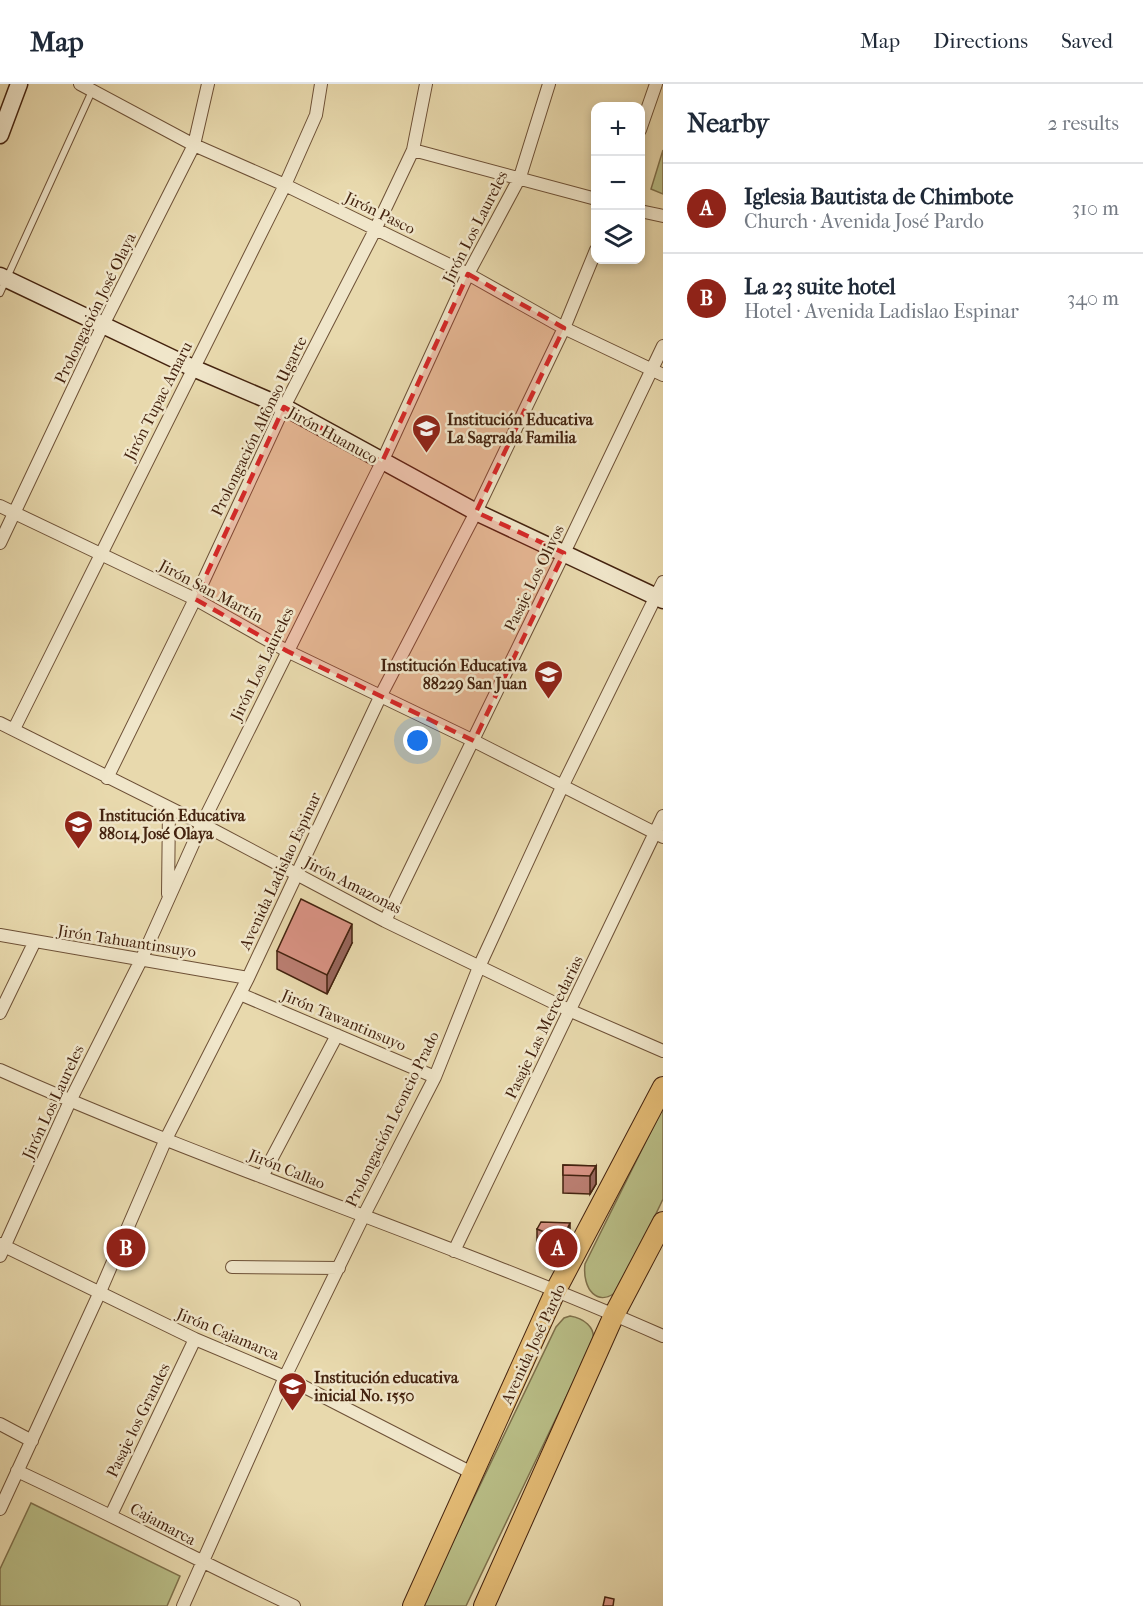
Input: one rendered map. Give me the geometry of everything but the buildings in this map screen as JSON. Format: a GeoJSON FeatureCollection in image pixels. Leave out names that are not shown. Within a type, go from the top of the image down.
{"type":"FeatureCollection","features":[{"type":"Feature","properties":{"kind":"main road"},"geometry":{"type":"LineString","coordinates":[[0,135],[20,84]]}},
{"type":"Feature","properties":{"kind":"main road","name":"Jirón Huanuco"},"geometry":{"type":"LineString","coordinates":[[2,283],[103,325],[193,368],[284,407],[476,512],[564,554],[661,593]]}},
{"type":"Feature","properties":{"kind":"main road","name":"Avenida José Pardo"},"geometry":{"type":"LineString","coordinates":[[413,1606],[556,1290],[663,1087]]}},
{"type":"Feature","properties":{"kind":"main road"},"geometry":{"type":"LineString","coordinates":[[484,1606],[614,1315],[663,1222]]}},
{"type":"Feature","properties":{"kind":"street","name":"Jirón Pasco"},"geometry":{"type":"LineString","coordinates":[[80,84],[194,145],[285,185],[468,274],[564,328],[658,373]]}},
{"type":"Feature","properties":{"kind":"street","name":"Prolongación José Olaya"},"geometry":{"type":"LineString","coordinates":[[0,543],[103,325],[194,145],[208,84]]}},
{"type":"Feature","properties":{"kind":"street","name":"Jirón Tupac Amaru"},"geometry":{"type":"LineString","coordinates":[[14,729],[285,185],[316,115],[321,84]]}},
{"type":"Feature","properties":{"kind":"street","name":"Prolongación Alfonso Ugarte"},"geometry":{"type":"LineString","coordinates":[[107,778],[195,599],[284,407],[375,230],[413,150],[426,84]]}},
{"type":"Feature","properties":{"kind":"street","name":"Jirón Los Laureles"},"geometry":{"type":"LineString","coordinates":[[2,1249],[70,1101],[142,958],[202,824],[382,462],[468,274],[520,177],[549,84]]}},
{"type":"Feature","properties":{"kind":"street"},"geometry":{"type":"LineString","coordinates":[[645,116],[656,84]]}},
{"type":"Feature","properties":{"kind":"street"},"geometry":{"type":"LineString","coordinates":[[413,150],[591,198]]}},
{"type":"Feature","properties":{"kind":"street"},"geometry":{"type":"LineString","coordinates":[[645,211],[663,216]]}},
{"type":"Feature","properties":{"kind":"street","name":"Avenida Ladislao Espinar"},"geometry":{"type":"LineString","coordinates":[[0,1509],[99,1294],[166,1139],[248,978],[381,695],[476,512],[564,328],[591,262]]}},
{"type":"Feature","properties":{"kind":"street","name":"Pasaje Los Olivos"},"geometry":{"type":"LineString","coordinates":[[385,921],[564,554],[658,373],[663,346]]}},
{"type":"Feature","properties":{"kind":"street","name":"Jirón San Martín"},"geometry":{"type":"LineString","coordinates":[[0,506],[195,599],[287,651],[381,695],[659,835]]}},
{"type":"Feature","properties":{"kind":"street","name":"Prolongación Leoncio Prado"},"geometry":{"type":"LineString","coordinates":[[183,1606],[285,1377],[435,1077],[479,967],[562,787],[661,593]]}},
{"type":"Feature","properties":{"kind":"street","name":"Jirón Amazonas"},"geometry":{"type":"LineString","coordinates":[[0,723],[202,824],[385,921],[571,1011],[663,1051]]}},
{"type":"Feature","properties":{"kind":"street"},"geometry":{"type":"LineString","coordinates":[[168,901],[169,808]]}},
{"type":"Feature","properties":{"kind":"street","name":"Pasaje Las Mercedarias"},"geometry":{"type":"LineString","coordinates":[[454,1251],[659,835],[663,816]]}},
{"type":"Feature","properties":{"kind":"street","name":"Jirón Tahuantinsuyo"},"geometry":{"type":"LineString","coordinates":[[0,936],[142,958],[248,978]]}},
{"type":"Feature","properties":{"kind":"street"},"geometry":{"type":"LineString","coordinates":[[0,1013],[34,943]]}},
{"type":"Feature","properties":{"kind":"street","name":"Jirón Tawantinsuyo"},"geometry":{"type":"LineString","coordinates":[[240,994],[435,1077]]}},
{"type":"Feature","properties":{"kind":"street"},"geometry":{"type":"LineString","coordinates":[[262,1177],[337,1035]]}},
{"type":"Feature","properties":{"kind":"street","name":"Jirón Callao"},"geometry":{"type":"LineString","coordinates":[[0,1070],[70,1101],[363,1217],[556,1290],[663,1336]]}},
{"type":"Feature","properties":{"kind":"street","name":"Jirón Cajamarca"},"geometry":{"type":"LineString","coordinates":[[2,1249],[195,1339],[285,1377],[474,1474]]}},
{"type":"Feature","properties":{"kind":"street"},"geometry":{"type":"LineString","coordinates":[[232,1267],[339,1268]]}},
{"type":"Feature","properties":{"kind":"street","name":"Pasaje los Grandes"},"geometry":{"type":"LineString","coordinates":[[111,1515],[195,1339]]}},
{"type":"Feature","properties":{"kind":"street"},"geometry":{"type":"LineString","coordinates":[[0,1424],[32,1441]]}},
{"type":"Feature","properties":{"kind":"street","name":"Cajamarca"},"geometry":{"type":"LineString","coordinates":[[17,1471],[294,1606]]}},
{"type":"Feature","properties":{"kind":"lane"},"geometry":{"type":"LineString","coordinates":[[2,283],[92,90]]}},
{"type":"Feature","properties":{"kind":"highlighted area"},"geometry":{"type":"Polygon","coordinates":[[[468,274],[564,328],[476,512],[564,553],[474,741],[287,651],[195,599],[284,407],[382,462],[468,274]]]}},
{"type":"Feature","properties":{"kind":"green space"},"geometry":{"type":"Polygon","coordinates":[[[663,150],[663,194],[651,189],[663,150]]]}},
{"type":"Feature","properties":{"kind":"green space"},"geometry":{"type":"Polygon","coordinates":[[[663,1107],[663,1199],[620,1289],[612,1295],[598,1297],[586,1281],[585,1264],[663,1107]]]}},
{"type":"Feature","properties":{"kind":"green space"},"geometry":{"type":"Polygon","coordinates":[[[570,1316],[588,1324],[592,1331],[593,1341],[466,1606],[422,1606],[556,1327],[564,1318],[570,1316]]]}},
{"type":"Feature","properties":{"kind":"green space"},"geometry":{"type":"Polygon","coordinates":[[[31,1503],[180,1576],[167,1606],[0,1606],[0,1569],[31,1503]]]}},
{"type":"Feature","properties":{"kind":"place","name":"Institución Educativa La Sagrada Familia"},"geometry":{"type":"Point","coordinates":[426,454]}},
{"type":"Feature","properties":{"kind":"place","name":"Institución Educativa 88229 San Juan"},"geometry":{"type":"Point","coordinates":[548,700]}},
{"type":"Feature","properties":{"kind":"place","name":"Institución Educativa 88014 José Olaya"},"geometry":{"type":"Point","coordinates":[78,850]}},
{"type":"Feature","properties":{"kind":"place","name":"La 23 suite hotel"},"geometry":{"type":"Point","coordinates":[126,1248]}},
{"type":"Feature","properties":{"kind":"place","name":"Iglesia Bautista de Chimbote"},"geometry":{"type":"Point","coordinates":[558,1248]}},
{"type":"Feature","properties":{"kind":"place","name":"Institución educativa inicial No. 1550"},"geometry":{"type":"Point","coordinates":[293,1412]}}]}
